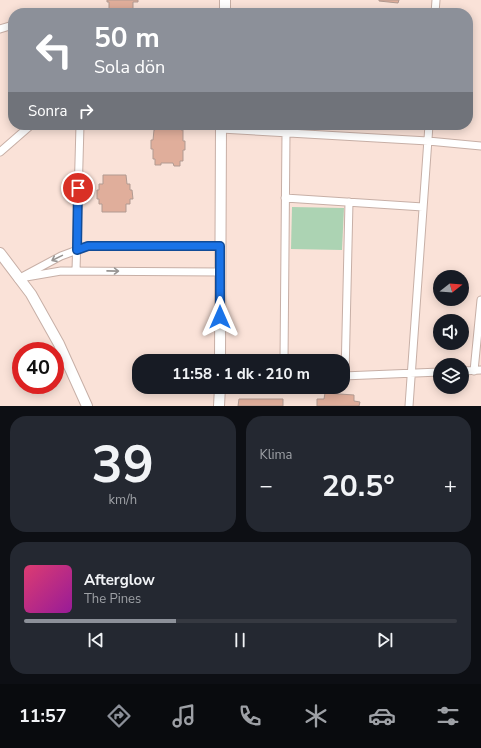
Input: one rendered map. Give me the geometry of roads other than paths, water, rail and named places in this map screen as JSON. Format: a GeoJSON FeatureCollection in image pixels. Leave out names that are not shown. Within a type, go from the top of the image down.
{"type":"FeatureCollection","features":[{"type":"Feature","properties":{"kind":"street"},"geometry":{"type":"LineString","coordinates":[[0,152],[25,130]]}},
{"type":"Feature","properties":{"kind":"street"},"geometry":{"type":"LineString","coordinates":[[76,271],[80,130]]}},
{"type":"Feature","properties":{"kind":"street"},"geometry":{"type":"LineString","coordinates":[[220,354],[221,130]]}},
{"type":"Feature","properties":{"kind":"street"},"geometry":{"type":"LineString","coordinates":[[260,130],[481,146]]}},
{"type":"Feature","properties":{"kind":"street"},"geometry":{"type":"LineString","coordinates":[[409,406],[429,130]]}},
{"type":"Feature","properties":{"kind":"street"},"geometry":{"type":"LineString","coordinates":[[284,354],[286,132]]}},
{"type":"Feature","properties":{"kind":"street"},"geometry":{"type":"LineString","coordinates":[[285,198],[423,207]]}},
{"type":"Feature","properties":{"kind":"street"},"geometry":{"type":"LineString","coordinates":[[345,354],[349,202]]}},
{"type":"Feature","properties":{"kind":"street"},"geometry":{"type":"LineString","coordinates":[[18,279],[61,256],[88,246],[220,246]]}},
{"type":"Feature","properties":{"kind":"street"},"geometry":{"type":"LineString","coordinates":[[0,253],[18,279],[31,294],[59,344],[87,406]]}},
{"type":"Feature","properties":{"kind":"street"},"geometry":{"type":"LineString","coordinates":[[18,279],[61,270],[220,272]]}},
{"type":"Feature","properties":{"kind":"street"},"geometry":{"type":"LineString","coordinates":[[478,371],[481,300]]}},
{"type":"Feature","properties":{"kind":"street"},"geometry":{"type":"LineString","coordinates":[[350,376],[433,372]]}},
{"type":"Feature","properties":{"kind":"street"},"geometry":{"type":"LineString","coordinates":[[219,406],[220,394]]}}]}
